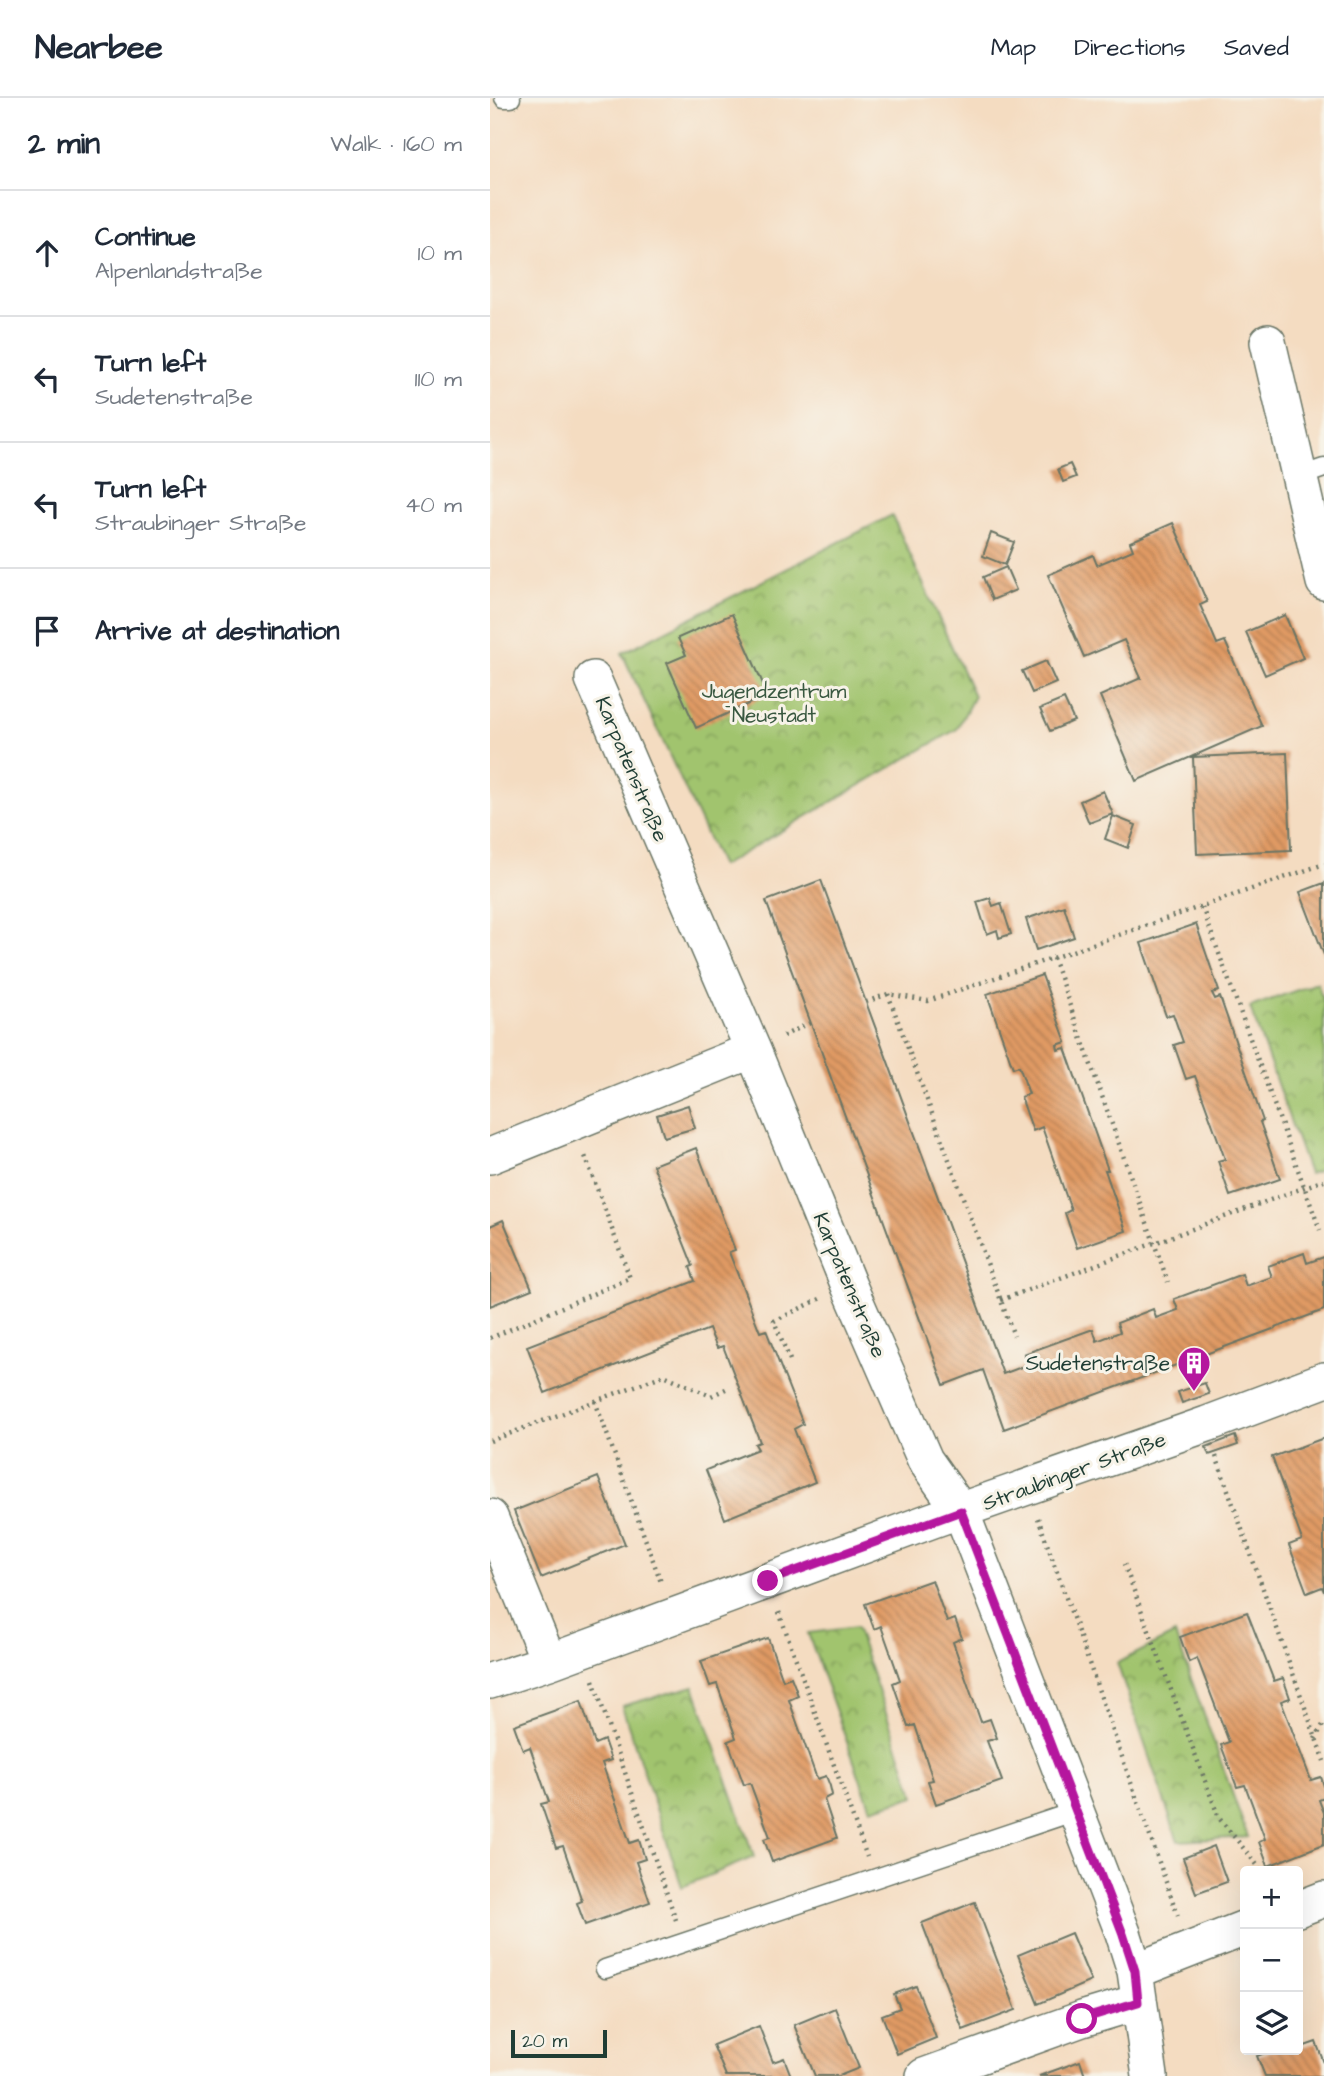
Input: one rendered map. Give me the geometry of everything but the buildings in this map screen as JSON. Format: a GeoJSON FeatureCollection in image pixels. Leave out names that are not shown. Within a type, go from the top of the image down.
{"type":"FeatureCollection","features":[{"type":"Feature","properties":{"kind":"street"},"geometry":{"type":"LineString","coordinates":[[1268,342],[1312,472],[1324,582]]}},
{"type":"Feature","properties":{"kind":"street","name":"Karpatenstraße"},"geometry":{"type":"LineString","coordinates":[[593,680],[754,1050],[849,1286],[925,1460],[961,1511]]}},
{"type":"Feature","properties":{"kind":"street"},"geometry":{"type":"LineString","coordinates":[[490,1156],[754,1050]]}},
{"type":"Feature","properties":{"kind":"street","name":"Straubinger Straße"},"geometry":{"type":"LineString","coordinates":[[490,1681],[583,1650],[1324,1380]]}},
{"type":"Feature","properties":{"kind":"street"},"geometry":{"type":"LineString","coordinates":[[961,1511],[1076,1811],[1137,1987],[1150,2076]]}},
{"type":"Feature","properties":{"kind":"street"},"geometry":{"type":"LineString","coordinates":[[490,1517],[548,1662]]}},
{"type":"Feature","properties":{"kind":"street"},"geometry":{"type":"LineString","coordinates":[[1303,1907],[1324,1899]]}},
{"type":"Feature","properties":{"kind":"street"},"geometry":{"type":"LineString","coordinates":[[924,2076],[1082,2019],[1137,1987],[1189,1950],[1242,1929]]}},
{"type":"Feature","properties":{"kind":"lane"},"geometry":{"type":"LineString","coordinates":[[504,98],[511,98]]}},
{"type":"Feature","properties":{"kind":"lane"},"geometry":{"type":"LineString","coordinates":[[605,1969],[1076,1811]]}},
{"type":"Feature","properties":{"kind":"path"},"geometry":{"type":"LineString","coordinates":[[866,1002],[888,994],[928,1001],[1324,864]]}},
{"type":"Feature","properties":{"kind":"path"},"geometry":{"type":"LineString","coordinates":[[1202,907],[1320,1230]]}},
{"type":"Feature","properties":{"kind":"path"},"geometry":{"type":"LineString","coordinates":[[1052,958],[1168,1282]]}},
{"type":"Feature","properties":{"kind":"path"},"geometry":{"type":"LineString","coordinates":[[888,994],[1014,1336]]}},
{"type":"Feature","properties":{"kind":"path"},"geometry":{"type":"LineString","coordinates":[[490,1338],[630,1278],[573,1123]]}},
{"type":"Feature","properties":{"kind":"path"},"geometry":{"type":"LineString","coordinates":[[1001,1300],[1324,1180]]}},
{"type":"Feature","properties":{"kind":"path"},"geometry":{"type":"LineString","coordinates":[[790,1360],[774,1321],[849,1286]]}},
{"type":"Feature","properties":{"kind":"path"},"geometry":{"type":"LineString","coordinates":[[490,1441],[664,1375],[711,1396],[730,1387]]}},
{"type":"Feature","properties":{"kind":"path"},"geometry":{"type":"LineString","coordinates":[[596,1401],[674,1616]]}},
{"type":"Feature","properties":{"kind":"path"},"geometry":{"type":"LineString","coordinates":[[1207,1424],[1198,1458],[1217,1456],[1324,1761]]}},
{"type":"Feature","properties":{"kind":"path"},"geometry":{"type":"LineString","coordinates":[[1027,1488],[1189,1950]]}},
{"type":"Feature","properties":{"kind":"path"},"geometry":{"type":"LineString","coordinates":[[1124,1564],[1219,1818],[1258,1866]]}},
{"type":"Feature","properties":{"kind":"path"},"geometry":{"type":"LineString","coordinates":[[768,1581],[875,1878]]}},
{"type":"Feature","properties":{"kind":"path"},"geometry":{"type":"LineString","coordinates":[[583,1650],[684,1942]]}},
{"type":"Feature","properties":{"kind":"path"},"geometry":{"type":"LineString","coordinates":[[1315,1740],[1324,1723]]}},
{"type":"Feature","properties":{"kind":"path"},"geometry":{"type":"LineString","coordinates":[[1315,1740],[1324,1736]]}},
{"type":"Feature","properties":{"kind":"green space","name":"Jugendzentrum Neustadt"},"geometry":{"type":"Polygon","coordinates":[[[892,515],[974,696],[957,729],[721,866],[622,653],[892,515]]]}},
{"type":"Feature","properties":{"kind":"green space"},"geometry":{"type":"Polygon","coordinates":[[[1317,983],[1324,1002],[1324,1169],[1309,1174],[1250,1007],[1317,983]]]}},
{"type":"Feature","properties":{"kind":"green space"},"geometry":{"type":"Polygon","coordinates":[[[856,1627],[915,1796],[871,1809],[808,1633],[856,1627]]]}},
{"type":"Feature","properties":{"kind":"green space"},"geometry":{"type":"Polygon","coordinates":[[[1175,1634],[1248,1837],[1178,1841],[1117,1663],[1175,1634]]]}},
{"type":"Feature","properties":{"kind":"green space"},"geometry":{"type":"Polygon","coordinates":[[[694,1686],[754,1857],[682,1887],[622,1706],[694,1686]]]}},
{"type":"Feature","properties":{"kind":"place","name":"Sudetenstraße"},"geometry":{"type":"Point","coordinates":[1194,1393]}},
{"type":"Feature","properties":{"kind":"route"},"geometry":{"type":"LineString","coordinates":[[768,1581],[961,1511],[1135,1971],[1138,2002],[1082,2019]]}}]}
